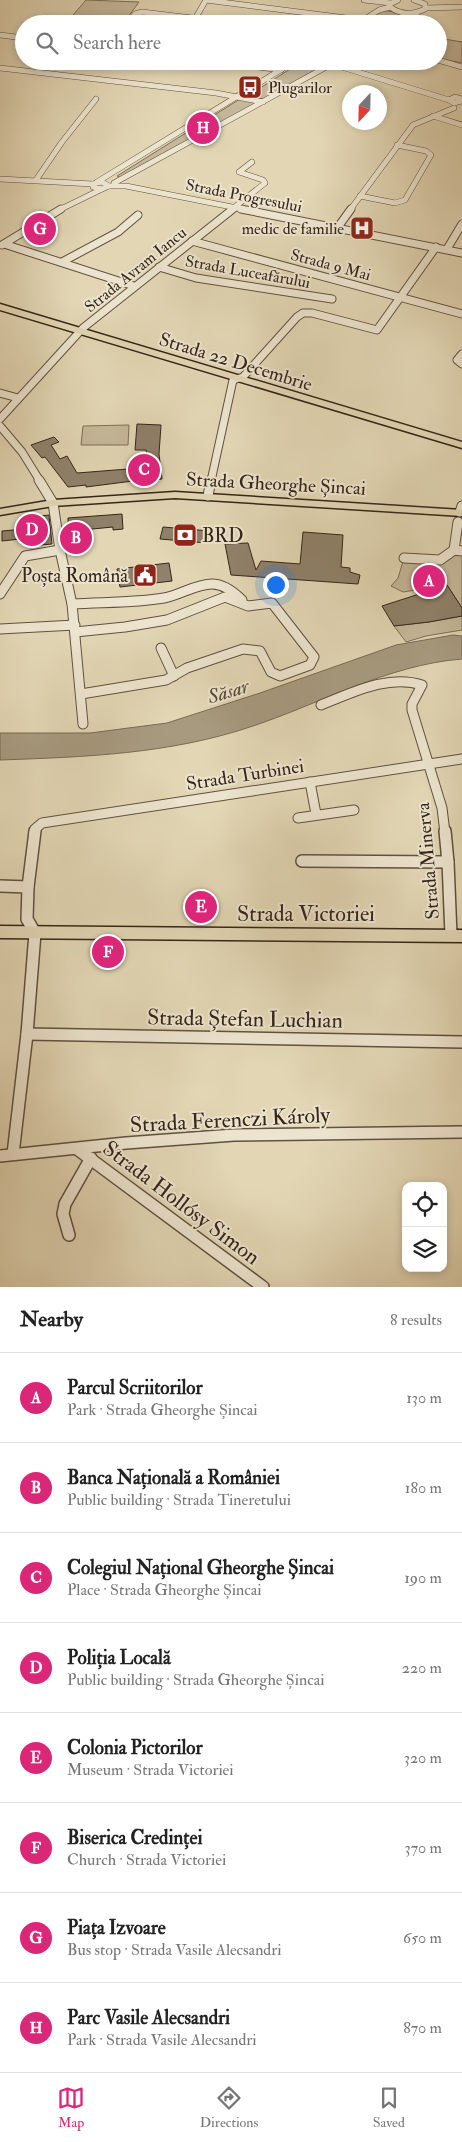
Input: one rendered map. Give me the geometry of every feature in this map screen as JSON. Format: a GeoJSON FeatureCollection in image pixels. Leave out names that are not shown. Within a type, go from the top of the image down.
{"type":"FeatureCollection","features":[{"type":"Feature","properties":{"kind":"main road","name":"Strada 22 Decembrie"},"geometry":{"type":"LineString","coordinates":[[0,306],[462,445]]}},
{"type":"Feature","properties":{"kind":"main road","name":"Strada Gheorghe Șincai"},"geometry":{"type":"LineString","coordinates":[[0,512],[53,503],[148,495],[208,496],[461,513]]}},
{"type":"Feature","properties":{"kind":"main road","name":"Strada Victoriei"},"geometry":{"type":"LineString","coordinates":[[0,932],[456,936]]}},
{"type":"Feature","properties":{"kind":"street"},"geometry":{"type":"LineString","coordinates":[[197,15],[206,0],[323,15]]}},
{"type":"Feature","properties":{"kind":"street"},"geometry":{"type":"LineString","coordinates":[[364,0],[390,5],[399,12],[420,12]]}},
{"type":"Feature","properties":{"kind":"street"},"geometry":{"type":"LineString","coordinates":[[371,15],[398,0]]}},
{"type":"Feature","properties":{"kind":"street"},"geometry":{"type":"LineString","coordinates":[[414,0],[425,4],[462,7]]}},
{"type":"Feature","properties":{"kind":"street"},"geometry":{"type":"LineString","coordinates":[[415,15],[420,12],[425,4]]}},
{"type":"Feature","properties":{"kind":"street"},"geometry":{"type":"LineString","coordinates":[[134,15],[142,12],[168,15]]}},
{"type":"Feature","properties":{"kind":"street"},"geometry":{"type":"LineString","coordinates":[[0,35],[15,37]]}},
{"type":"Feature","properties":{"kind":"street"},"geometry":{"type":"LineString","coordinates":[[447,63],[462,67]]}},
{"type":"Feature","properties":{"kind":"street"},"geometry":{"type":"LineString","coordinates":[[0,68],[15,70]]}},
{"type":"Feature","properties":{"kind":"street"},"geometry":{"type":"LineString","coordinates":[[17,70],[238,96],[263,102]]}},
{"type":"Feature","properties":{"kind":"street"},"geometry":{"type":"LineString","coordinates":[[71,203],[94,184],[281,70]]}},
{"type":"Feature","properties":{"kind":"street"},"geometry":{"type":"LineString","coordinates":[[4,242],[71,203],[120,181],[321,70]]}},
{"type":"Feature","properties":{"kind":"street"},"geometry":{"type":"LineString","coordinates":[[356,70],[431,94],[460,101]]}},
{"type":"Feature","properties":{"kind":"street"},"geometry":{"type":"LineString","coordinates":[[418,90],[460,101]]}},
{"type":"Feature","properties":{"kind":"street"},"geometry":{"type":"LineString","coordinates":[[36,180],[62,142],[96,99]]}},
{"type":"Feature","properties":{"kind":"street"},"geometry":{"type":"LineString","coordinates":[[460,101],[462,113]]}},
{"type":"Feature","properties":{"kind":"street"},"geometry":{"type":"LineString","coordinates":[[338,227],[413,125],[460,101]]}},
{"type":"Feature","properties":{"kind":"street"},"geometry":{"type":"LineString","coordinates":[[433,116],[462,125]]}},
{"type":"Feature","properties":{"kind":"street"},"geometry":{"type":"LineString","coordinates":[[360,196],[395,203],[406,200],[430,155],[426,151],[397,145]]}},
{"type":"Feature","properties":{"kind":"street","name":"Strada Avram Iancu"},"geometry":{"type":"LineString","coordinates":[[0,419],[80,331],[265,183],[263,180],[239,172],[252,162]]}},
{"type":"Feature","properties":{"kind":"street"},"geometry":{"type":"LineString","coordinates":[[0,179],[94,184],[104,182],[109,185]]}},
{"type":"Feature","properties":{"kind":"street"},"geometry":{"type":"LineString","coordinates":[[94,184],[102,189]]}},
{"type":"Feature","properties":{"kind":"street","name":"Strada Progresului"},"geometry":{"type":"LineString","coordinates":[[109,185],[126,186],[462,253]]}},
{"type":"Feature","properties":{"kind":"street"},"geometry":{"type":"LineString","coordinates":[[62,262],[118,232],[138,215]]}},
{"type":"Feature","properties":{"kind":"street"},"geometry":{"type":"LineString","coordinates":[[447,250],[462,224]]}},
{"type":"Feature","properties":{"kind":"street","name":"Strada 9 Mai"},"geometry":{"type":"LineString","coordinates":[[192,241],[462,314]]}},
{"type":"Feature","properties":{"kind":"street"},"geometry":{"type":"LineString","coordinates":[[4,242],[134,286]]}},
{"type":"Feature","properties":{"kind":"street"},"geometry":{"type":"LineString","coordinates":[[208,496],[233,380],[243,377],[297,316],[303,313],[312,313],[377,330],[436,247]]}},
{"type":"Feature","properties":{"kind":"street","name":"Strada Luceafărului"},"geometry":{"type":"LineString","coordinates":[[159,267],[196,278],[332,299]]}},
{"type":"Feature","properties":{"kind":"street"},"geometry":{"type":"LineString","coordinates":[[462,354],[457,360],[462,364]]}},
{"type":"Feature","properties":{"kind":"street"},"geometry":{"type":"LineString","coordinates":[[0,394],[18,398]]}},
{"type":"Feature","properties":{"kind":"street"},"geometry":{"type":"LineString","coordinates":[[0,426],[22,452],[53,503],[60,550],[72,604],[83,724]]}},
{"type":"Feature","properties":{"kind":"street"},"geometry":{"type":"LineString","coordinates":[[404,558],[440,560],[458,550],[461,513]]}},
{"type":"Feature","properties":{"kind":"street"},"geometry":{"type":"LineString","coordinates":[[0,594],[25,556],[60,550]]}},
{"type":"Feature","properties":{"kind":"street"},"geometry":{"type":"LineString","coordinates":[[72,604],[163,598],[181,595],[203,585],[213,584],[222,585],[231,590],[248,606]]}},
{"type":"Feature","properties":{"kind":"street"},"geometry":{"type":"LineString","coordinates":[[0,629],[125,627],[167,620],[225,597],[248,606],[272,603],[314,657],[310,665],[287,675],[274,675],[260,651],[248,648],[198,664],[166,680],[81,694]]}},
{"type":"Feature","properties":{"kind":"street"},"geometry":{"type":"LineString","coordinates":[[161,648],[174,676]]}},
{"type":"Feature","properties":{"kind":"street","name":"Strada Minerva"},"geometry":{"type":"LineString","coordinates":[[322,705],[380,683],[416,683],[422,686],[412,704],[412,710],[428,763],[436,782],[442,808],[456,936]]}},
{"type":"Feature","properties":{"kind":"street","name":"Strada Turbinei"},"geometry":{"type":"LineString","coordinates":[[28,887],[35,829],[42,823],[462,759]]}},
{"type":"Feature","properties":{"kind":"street"},"geometry":{"type":"LineString","coordinates":[[310,782],[316,814]]}},
{"type":"Feature","properties":{"kind":"street"},"geometry":{"type":"LineString","coordinates":[[298,818],[354,810]]}},
{"type":"Feature","properties":{"kind":"street"},"geometry":{"type":"LineString","coordinates":[[302,861],[448,862]]}},
{"type":"Feature","properties":{"kind":"street"},"geometry":{"type":"LineString","coordinates":[[0,886],[28,887],[27,919],[35,933],[27,1034],[13,1154]]}},
{"type":"Feature","properties":{"kind":"street","name":"Strada Ștefan Luchian"},"geometry":{"type":"LineString","coordinates":[[27,1034],[462,1042]]}},
{"type":"Feature","properties":{"kind":"street","name":"Strada Ferenczi Károly"},"geometry":{"type":"LineString","coordinates":[[0,1156],[126,1143],[234,1135],[462,1132]]}},
{"type":"Feature","properties":{"kind":"street","name":"Strada Hollósy Simon"},"geometry":{"type":"LineString","coordinates":[[77,1148],[263,1287]]}},
{"type":"Feature","properties":{"kind":"street"},"geometry":{"type":"LineString","coordinates":[[69,1235],[64,1214],[65,1204],[91,1158]]}},
{"type":"Feature","properties":{"kind":"shaded area"},"geometry":{"type":"Polygon","coordinates":[[[86,0],[139,2],[130,15],[73,15],[86,0]]]}},
{"type":"Feature","properties":{"kind":"shaded area"},"geometry":{"type":"Polygon","coordinates":[[[382,10],[411,15],[375,15],[382,10]]]}},
{"type":"Feature","properties":{"kind":"shaded area"},"geometry":{"type":"Polygon","coordinates":[[[447,40],[462,42],[462,63],[447,60],[447,40]]]}},
{"type":"Feature","properties":{"kind":"shaded area"},"geometry":{"type":"Polygon","coordinates":[[[289,70],[316,70],[263,99],[249,95],[289,70]]]}},
{"type":"Feature","properties":{"kind":"shaded area"},"geometry":{"type":"Polygon","coordinates":[[[240,99],[258,102],[121,178],[117,176],[240,99]]]}},
{"type":"Feature","properties":{"kind":"shaded area"},"geometry":{"type":"Polygon","coordinates":[[[129,425],[128,445],[81,445],[83,426],[129,425]]]}},
{"type":"Feature","properties":{"kind":"shaded area"},"geometry":{"type":"Polygon","coordinates":[[[462,551],[462,608],[447,585],[403,592],[391,586],[398,578],[404,558],[440,560],[462,551]]]}},
{"type":"Feature","properties":{"kind":"shaded area"},"geometry":{"type":"Polygon","coordinates":[[[462,616],[462,630],[426,636],[406,642],[394,626],[429,622],[462,616]]]}},
{"type":"Feature","properties":{"kind":"shaded area"},"geometry":{"type":"Polygon","coordinates":[[[453,635],[462,636],[462,659],[434,663],[380,677],[276,718],[219,736],[158,749],[95,755],[0,760],[0,733],[90,733],[167,723],[260,693],[396,645],[453,635]]]}},
{"type":"Feature","properties":{"kind":"building"},"geometry":{"type":"Polygon","coordinates":[[[137,424],[161,425],[159,454],[162,479],[134,483],[133,481],[86,487],[86,485],[68,487],[45,457],[42,458],[31,445],[54,437],[59,442],[51,445],[60,459],[67,456],[77,473],[128,469],[149,465],[146,450],[135,450],[137,424]]]}},
{"type":"Feature","properties":{"kind":"building"},"geometry":{"type":"Polygon","coordinates":[[[122,514],[123,529],[113,530],[113,527],[82,530],[83,546],[69,547],[68,518],[122,514]]]}},
{"type":"Feature","properties":{"kind":"building"},"geometry":{"type":"Polygon","coordinates":[[[49,515],[52,544],[30,546],[29,538],[2,541],[2,531],[25,529],[24,518],[49,515]]]}},
{"type":"Feature","properties":{"kind":"building","name":"BRD"},"geometry":{"type":"Polygon","coordinates":[[[163,527],[210,531],[207,543],[160,539],[163,527]]]}},
{"type":"Feature","properties":{"kind":"building"},"geometry":{"type":"Polygon","coordinates":[[[303,532],[343,535],[341,567],[350,568],[350,572],[360,575],[358,584],[231,575],[225,544],[248,543],[256,570],[261,561],[300,564],[303,532]]]}},
{"type":"Feature","properties":{"kind":"building","name":"Poșta Română"},"geometry":{"type":"Polygon","coordinates":[[[169,563],[172,581],[120,587],[117,569],[169,563]]]}},
{"type":"Feature","properties":{"kind":"building"},"geometry":{"type":"Polygon","coordinates":[[[447,585],[462,608],[462,616],[394,626],[382,606],[447,585]]]}},
{"type":"Feature","properties":{"kind":"place","name":"Plugarilor"},"geometry":{"type":"Point","coordinates":[250,87]}},
{"type":"Feature","properties":{"kind":"place","name":"Parc Vasile Alecsandri"},"geometry":{"type":"Point","coordinates":[203,128]}},
{"type":"Feature","properties":{"kind":"place","name":"medic de familie"},"geometry":{"type":"Point","coordinates":[362,228]}},
{"type":"Feature","properties":{"kind":"place","name":"Piața Izvoare"},"geometry":{"type":"Point","coordinates":[40,229]}},
{"type":"Feature","properties":{"kind":"place","name":"Colegiul Național Gheorghe Șincai"},"geometry":{"type":"Point","coordinates":[144,470]}},
{"type":"Feature","properties":{"kind":"place","name":"Poliția Locală"},"geometry":{"type":"Point","coordinates":[32,530]}},
{"type":"Feature","properties":{"kind":"place","name":"BRD"},"geometry":{"type":"Point","coordinates":[185,535]}},
{"type":"Feature","properties":{"kind":"place","name":"Banca Națională a României"},"geometry":{"type":"Point","coordinates":[76,538]}},
{"type":"Feature","properties":{"kind":"place","name":"Poșta Română"},"geometry":{"type":"Point","coordinates":[145,575]}},
{"type":"Feature","properties":{"kind":"place","name":"Parcul Scriitorilor"},"geometry":{"type":"Point","coordinates":[429,581]}},
{"type":"Feature","properties":{"kind":"place","name":"Colonia Pictorilor"},"geometry":{"type":"Point","coordinates":[201,907]}},
{"type":"Feature","properties":{"kind":"place","name":"Biserica Credinței"},"geometry":{"type":"Point","coordinates":[108,952]}},
{"type":"Feature","properties":{"kind":"water label","name":"Săsar"},"geometry":{"type":"Point","coordinates":[228,691]}}]}
